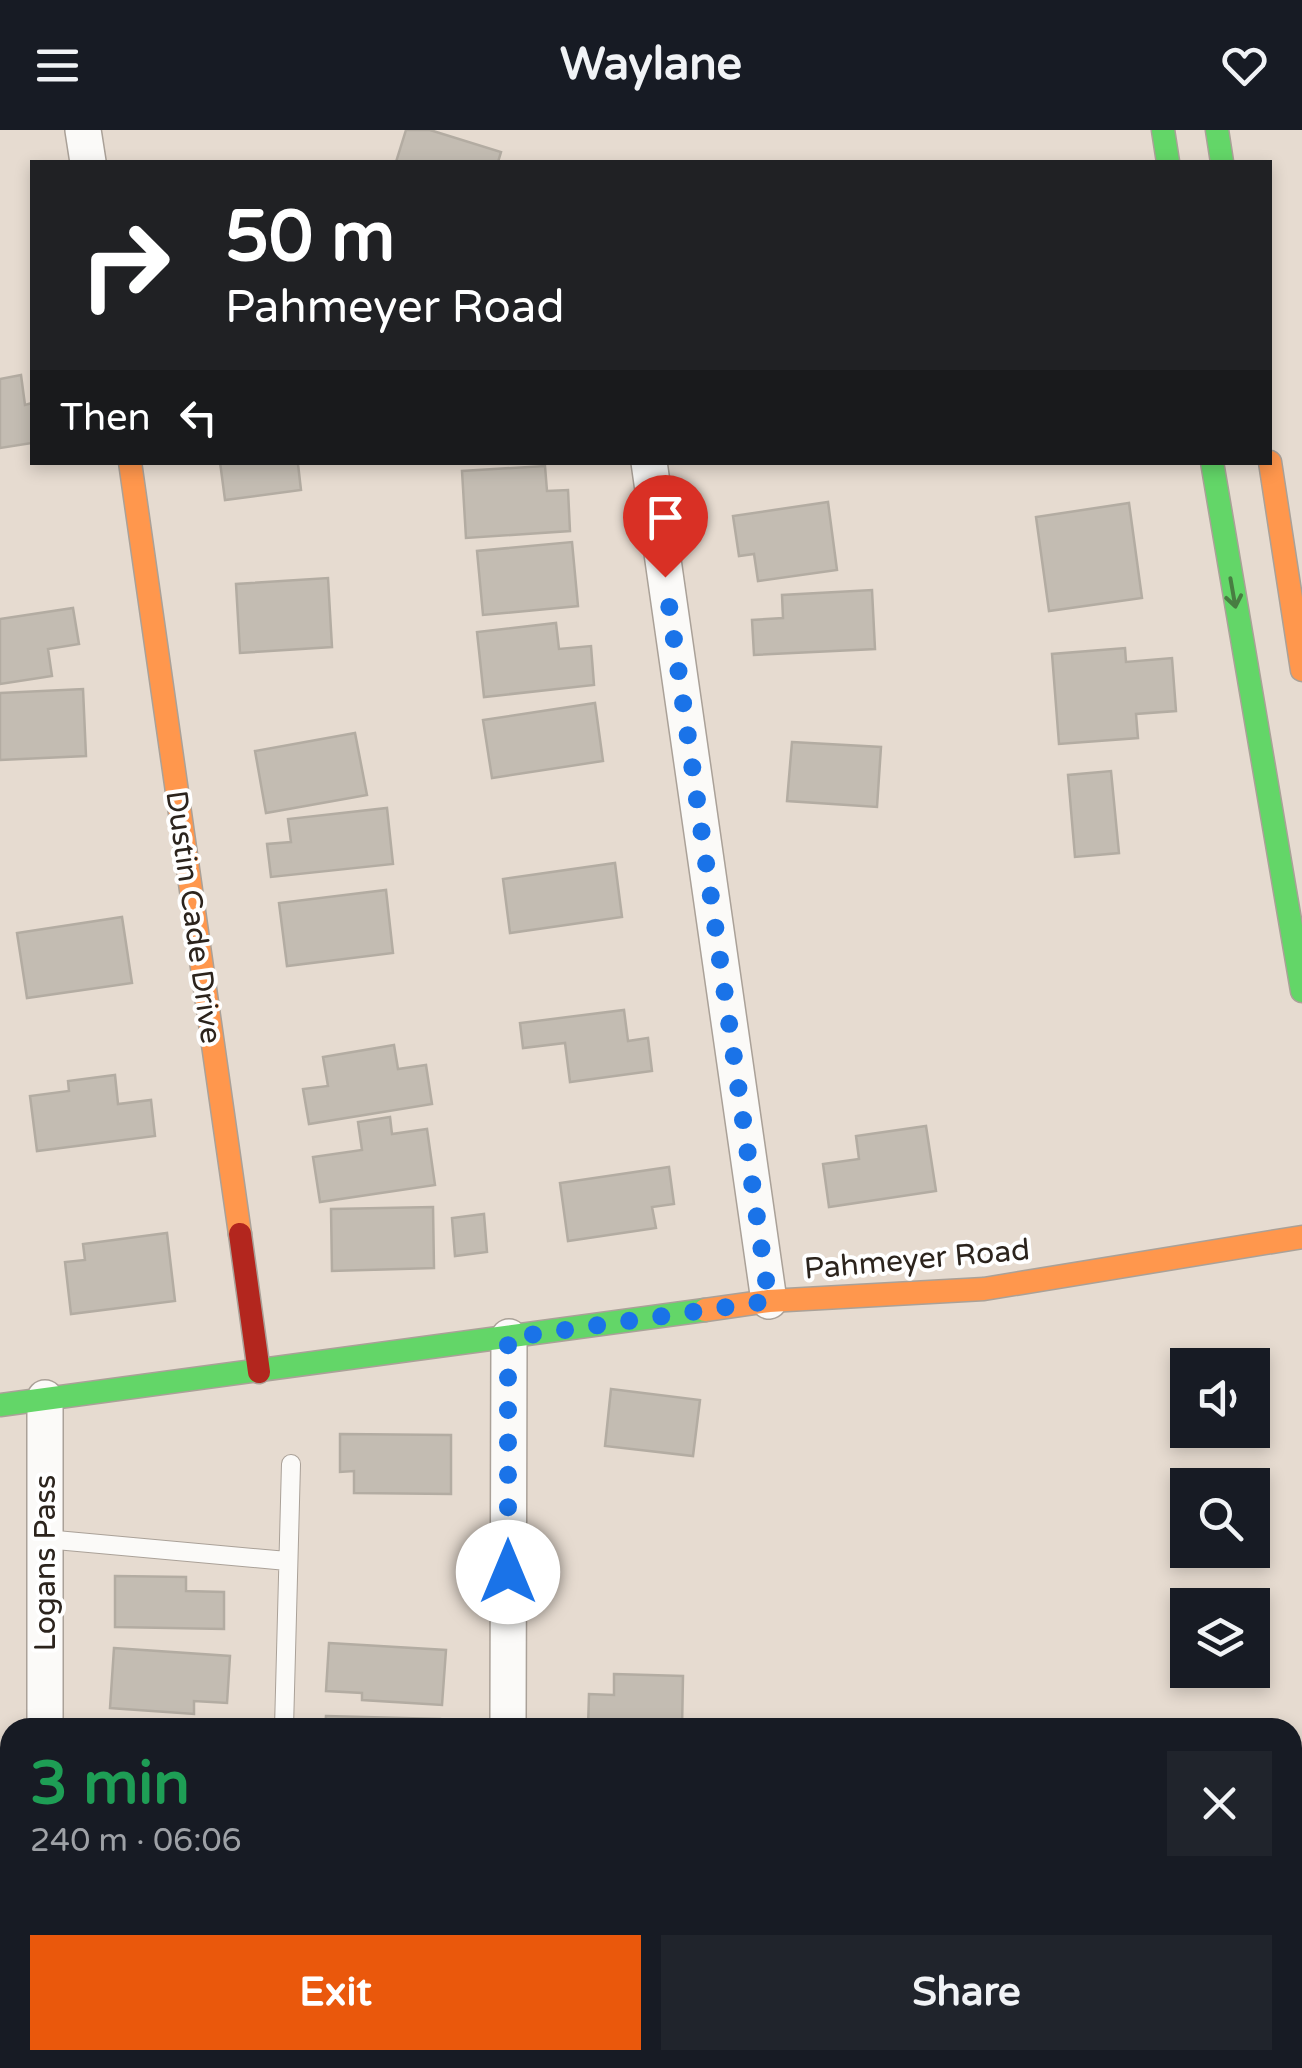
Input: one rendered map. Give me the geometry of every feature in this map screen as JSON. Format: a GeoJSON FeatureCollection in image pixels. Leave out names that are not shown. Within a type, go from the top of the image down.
{"type":"FeatureCollection","features":[{"type":"Feature","properties":{"kind":"street"},"geometry":{"type":"LineString","coordinates":[[83,130],[88,160]]}},
{"type":"Feature","properties":{"kind":"street"},"geometry":{"type":"LineString","coordinates":[[1163,130],[1168,160]]}},
{"type":"Feature","properties":{"kind":"street"},"geometry":{"type":"LineString","coordinates":[[1217,130],[1222,160]]}},
{"type":"Feature","properties":{"kind":"street","name":"Dustin Cade Drive"},"geometry":{"type":"LineString","coordinates":[[130,465],[258,1372]]}},
{"type":"Feature","properties":{"kind":"street"},"geometry":{"type":"LineString","coordinates":[[649,465],[769,1301]]}},
{"type":"Feature","properties":{"kind":"street"},"geometry":{"type":"LineString","coordinates":[[1214,465],[1250,522],[1302,670]]}},
{"type":"Feature","properties":{"kind":"street"},"geometry":{"type":"LineString","coordinates":[[1269,465],[1250,522],[1302,991]]}},
{"type":"Feature","properties":{"kind":"street","name":"Pahmeyer Road"},"geometry":{"type":"LineString","coordinates":[[0,1405],[769,1301],[984,1289],[1302,1237]]}},
{"type":"Feature","properties":{"kind":"street"},"geometry":{"type":"LineString","coordinates":[[508,1338],[508,1718]]}},
{"type":"Feature","properties":{"kind":"street","name":"Logans Pass"},"geometry":{"type":"LineString","coordinates":[[45,1398],[45,1718]]}},
{"type":"Feature","properties":{"kind":"lane"},"geometry":{"type":"LineString","coordinates":[[1250,522],[1302,512]]}},
{"type":"Feature","properties":{"kind":"lane"},"geometry":{"type":"LineString","coordinates":[[284,1718],[291,1464]]}},
{"type":"Feature","properties":{"kind":"lane"},"geometry":{"type":"LineString","coordinates":[[45,1538],[287,1561]]}},
{"type":"Feature","properties":{"kind":"building"},"geometry":{"type":"Polygon","coordinates":[[[406,130],[430,130],[501,152],[499,160],[397,160],[406,130]]]}},
{"type":"Feature","properties":{"kind":"building"},"geometry":{"type":"Polygon","coordinates":[[[21,375],[25,405],[30,404],[30,443],[0,448],[0,379],[21,375]]]}},
{"type":"Feature","properties":{"kind":"building"},"geometry":{"type":"Polygon","coordinates":[[[220,465],[298,465],[301,490],[225,500],[220,465]]]}},
{"type":"Feature","properties":{"kind":"building"},"geometry":{"type":"Polygon","coordinates":[[[545,466],[547,491],[568,490],[570,531],[466,538],[462,471],[545,466]]]}},
{"type":"Feature","properties":{"kind":"building"},"geometry":{"type":"Polygon","coordinates":[[[828,502],[837,570],[758,581],[754,554],[739,556],[733,516],[828,502]]]}},
{"type":"Feature","properties":{"kind":"building"},"geometry":{"type":"Polygon","coordinates":[[[1129,503],[1142,598],[1049,611],[1036,517],[1129,503]]]}},
{"type":"Feature","properties":{"kind":"building"},"geometry":{"type":"Polygon","coordinates":[[[572,542],[578,606],[483,615],[477,551],[572,542]]]}},
{"type":"Feature","properties":{"kind":"building"},"geometry":{"type":"Polygon","coordinates":[[[328,578],[332,647],[240,653],[236,584],[328,578]]]}},
{"type":"Feature","properties":{"kind":"building"},"geometry":{"type":"Polygon","coordinates":[[[872,590],[875,649],[754,655],[752,620],[783,618],[782,595],[872,590]]]}},
{"type":"Feature","properties":{"kind":"building"},"geometry":{"type":"Polygon","coordinates":[[[73,608],[79,644],[48,649],[52,676],[0,684],[0,619],[73,608]]]}},
{"type":"Feature","properties":{"kind":"building"},"geometry":{"type":"Polygon","coordinates":[[[556,623],[559,649],[591,646],[594,685],[484,697],[477,632],[556,623]]]}},
{"type":"Feature","properties":{"kind":"building"},"geometry":{"type":"Polygon","coordinates":[[[1125,648],[1126,662],[1172,658],[1176,711],[1136,714],[1138,738],[1059,744],[1052,654],[1125,648]]]}},
{"type":"Feature","properties":{"kind":"building"},"geometry":{"type":"Polygon","coordinates":[[[83,689],[86,756],[0,760],[0,693],[83,689]]]}},
{"type":"Feature","properties":{"kind":"building"},"geometry":{"type":"Polygon","coordinates":[[[595,703],[603,761],[492,778],[483,720],[595,703]]]}},
{"type":"Feature","properties":{"kind":"building"},"geometry":{"type":"Polygon","coordinates":[[[355,733],[367,795],[266,813],[255,751],[355,733]]]}},
{"type":"Feature","properties":{"kind":"building"},"geometry":{"type":"Polygon","coordinates":[[[792,742],[881,747],[877,807],[787,801],[792,742]]]}},
{"type":"Feature","properties":{"kind":"building"},"geometry":{"type":"Polygon","coordinates":[[[1111,771],[1119,853],[1075,857],[1068,775],[1111,771]]]}},
{"type":"Feature","properties":{"kind":"building"},"geometry":{"type":"Polygon","coordinates":[[[387,808],[393,864],[271,877],[267,844],[291,842],[288,819],[387,808]]]}},
{"type":"Feature","properties":{"kind":"building"},"geometry":{"type":"Polygon","coordinates":[[[615,863],[622,917],[510,933],[503,879],[615,863]]]}},
{"type":"Feature","properties":{"kind":"building"},"geometry":{"type":"Polygon","coordinates":[[[386,890],[393,953],[287,966],[279,903],[386,890]]]}},
{"type":"Feature","properties":{"kind":"building"},"geometry":{"type":"Polygon","coordinates":[[[122,917],[132,983],[27,998],[17,933],[122,917]]]}},
{"type":"Feature","properties":{"kind":"building"},"geometry":{"type":"Polygon","coordinates":[[[624,1010],[628,1041],[648,1038],[652,1071],[570,1082],[565,1043],[523,1048],[520,1023],[624,1010]]]}},
{"type":"Feature","properties":{"kind":"building"},"geometry":{"type":"Polygon","coordinates":[[[394,1045],[398,1069],[426,1065],[432,1104],[309,1124],[303,1089],[328,1086],[323,1057],[394,1045]]]}},
{"type":"Feature","properties":{"kind":"building"},"geometry":{"type":"Polygon","coordinates":[[[115,1075],[118,1104],[151,1100],[155,1136],[37,1151],[30,1096],[69,1091],[68,1081],[115,1075]]]}},
{"type":"Feature","properties":{"kind":"building"},"geometry":{"type":"Polygon","coordinates":[[[390,1117],[392,1134],[427,1129],[435,1185],[320,1202],[313,1157],[362,1150],[358,1122],[390,1117]]]}},
{"type":"Feature","properties":{"kind":"building"},"geometry":{"type":"Polygon","coordinates":[[[926,1126],[936,1191],[829,1207],[823,1164],[859,1159],[856,1136],[926,1126]]]}},
{"type":"Feature","properties":{"kind":"building"},"geometry":{"type":"Polygon","coordinates":[[[669,1167],[674,1204],[652,1207],[656,1228],[568,1241],[560,1183],[669,1167]]]}},
{"type":"Feature","properties":{"kind":"building"},"geometry":{"type":"Polygon","coordinates":[[[433,1207],[434,1268],[332,1271],[331,1209],[433,1207]]]}},
{"type":"Feature","properties":{"kind":"building"},"geometry":{"type":"Polygon","coordinates":[[[484,1214],[487,1252],[455,1256],[452,1218],[484,1214]]]}},
{"type":"Feature","properties":{"kind":"building"},"geometry":{"type":"Polygon","coordinates":[[[167,1233],[175,1301],[71,1314],[65,1262],[85,1260],[83,1244],[167,1233]]]}},
{"type":"Feature","properties":{"kind":"building"},"geometry":{"type":"Polygon","coordinates":[[[611,1389],[700,1400],[693,1456],[605,1446],[611,1389]]]}},
{"type":"Feature","properties":{"kind":"building"},"geometry":{"type":"Polygon","coordinates":[[[340,1434],[451,1435],[451,1494],[354,1493],[354,1471],[340,1472],[340,1434]]]}},
{"type":"Feature","properties":{"kind":"building"},"geometry":{"type":"Polygon","coordinates":[[[115,1576],[186,1577],[186,1591],[224,1592],[224,1629],[115,1627],[115,1576]]]}},
{"type":"Feature","properties":{"kind":"building"},"geometry":{"type":"Polygon","coordinates":[[[329,1643],[446,1650],[442,1705],[362,1700],[362,1693],[326,1691],[329,1643]]]}},
{"type":"Feature","properties":{"kind":"building"},"geometry":{"type":"Polygon","coordinates":[[[114,1648],[230,1656],[227,1703],[194,1701],[194,1714],[110,1708],[114,1648]]]}},
{"type":"Feature","properties":{"kind":"building"},"geometry":{"type":"Polygon","coordinates":[[[614,1674],[683,1676],[682,1718],[588,1718],[589,1694],[614,1695],[614,1674]]]}},
{"type":"Feature","properties":{"kind":"building"},"geometry":{"type":"Polygon","coordinates":[[[326,1716],[402,1718],[326,1718],[326,1716]]]}},
{"type":"Feature","properties":{"kind":"traffic: fast"},"geometry":{"type":"LineString","coordinates":[[1163,130],[1168,160]]}},
{"type":"Feature","properties":{"kind":"traffic: fast"},"geometry":{"type":"LineString","coordinates":[[1217,130],[1222,160]]}},
{"type":"Feature","properties":{"kind":"traffic: fast"},"geometry":{"type":"LineString","coordinates":[[1213,465],[1302,991]]}},
{"type":"Feature","properties":{"kind":"traffic: fast"},"geometry":{"type":"LineString","coordinates":[[0,1405],[705,1310]]}},
{"type":"Feature","properties":{"kind":"traffic: slow"},"geometry":{"type":"LineString","coordinates":[[130,465],[240,1234]]}},
{"type":"Feature","properties":{"kind":"traffic: slow"},"geometry":{"type":"LineString","coordinates":[[1270,465],[1302,670]]}},
{"type":"Feature","properties":{"kind":"traffic: slow"},"geometry":{"type":"LineString","coordinates":[[705,1310],[769,1301],[984,1289],[1302,1237]]}},
{"type":"Feature","properties":{"kind":"traffic: jam"},"geometry":{"type":"LineString","coordinates":[[240,1234],[259,1372]]}},
{"type":"Feature","properties":{"kind":"route"},"geometry":{"type":"LineString","coordinates":[[508,1572],[508,1338],[769,1301],[665,577]]}}]}
